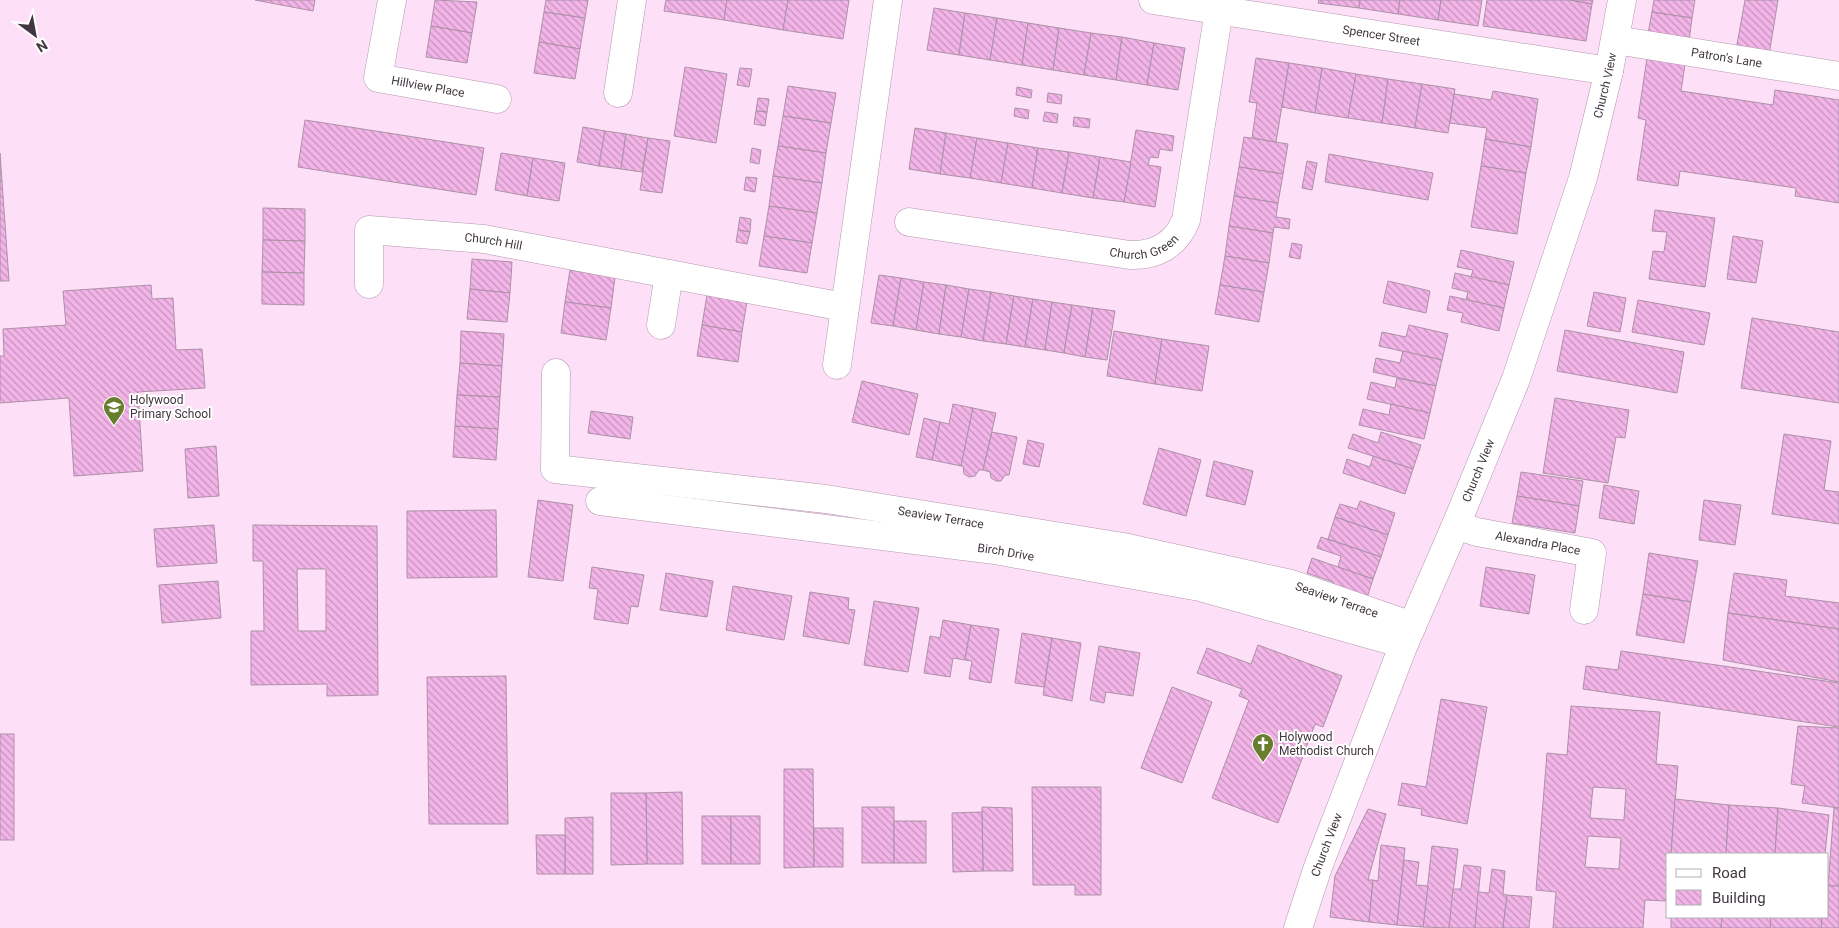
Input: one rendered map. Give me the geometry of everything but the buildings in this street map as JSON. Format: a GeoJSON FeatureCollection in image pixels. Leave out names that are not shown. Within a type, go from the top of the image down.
{"type":"FeatureCollection","features":[{"type":"Feature","properties":{"kind":"street","name":"Hillview Place"},"geometry":{"type":"LineString","coordinates":[[392,0],[378,78],[498,99]]}},
{"type":"Feature","properties":{"kind":"street"},"geometry":{"type":"LineString","coordinates":[[618,93],[632,0]]}},
{"type":"Feature","properties":{"kind":"street"},"geometry":{"type":"LineString","coordinates":[[837,365],[888,0]]}},
{"type":"Feature","properties":{"kind":"street","name":"Spencer Street"},"geometry":{"type":"LineString","coordinates":[[1153,0],[1609,71]]}},
{"type":"Feature","properties":{"kind":"street","name":"Church View"},"geometry":{"type":"LineString","coordinates":[[1298,928],[1318,867],[1408,635],[1456,525],[1519,370],[1583,178],[1616,40],[1622,0]]}},
{"type":"Feature","properties":{"kind":"street","name":"Church Green"},"geometry":{"type":"LineString","coordinates":[[909,222],[1130,255],[1150,254],[1167,245],[1182,230],[1186,220],[1220,10]]}},
{"type":"Feature","properties":{"kind":"street","name":"Patron's Lane"},"geometry":{"type":"LineString","coordinates":[[1616,40],[1839,76]]}},
{"type":"Feature","properties":{"kind":"street","name":"Church Hill"},"geometry":{"type":"LineString","coordinates":[[369,284],[369,230],[484,239],[844,306]]}},
{"type":"Feature","properties":{"kind":"street"},"geometry":{"type":"LineString","coordinates":[[661,325],[669,274]]}},
{"type":"Feature","properties":{"kind":"street","name":"Seaview Terrace"},"geometry":{"type":"LineString","coordinates":[[556,373],[555,469],[826,499],[1123,547],[1291,584],[1408,635]]}},
{"type":"Feature","properties":{"kind":"street","name":"Birch Drive"},"geometry":{"type":"LineString","coordinates":[[600,501],[995,550],[1200,587],[1408,635]]}},
{"type":"Feature","properties":{"kind":"street","name":"Alexandra Place"},"geometry":{"type":"LineString","coordinates":[[1456,525],[1477,532],[1592,553],[1584,610]]}},
{"type":"Feature","properties":{"kind":"place","name":"Holywood Primary School"},"geometry":{"type":"Point","coordinates":[114,426]}},
{"type":"Feature","properties":{"kind":"place","name":"Holywood Methodist Church"},"geometry":{"type":"Point","coordinates":[1263,763]}}]}
